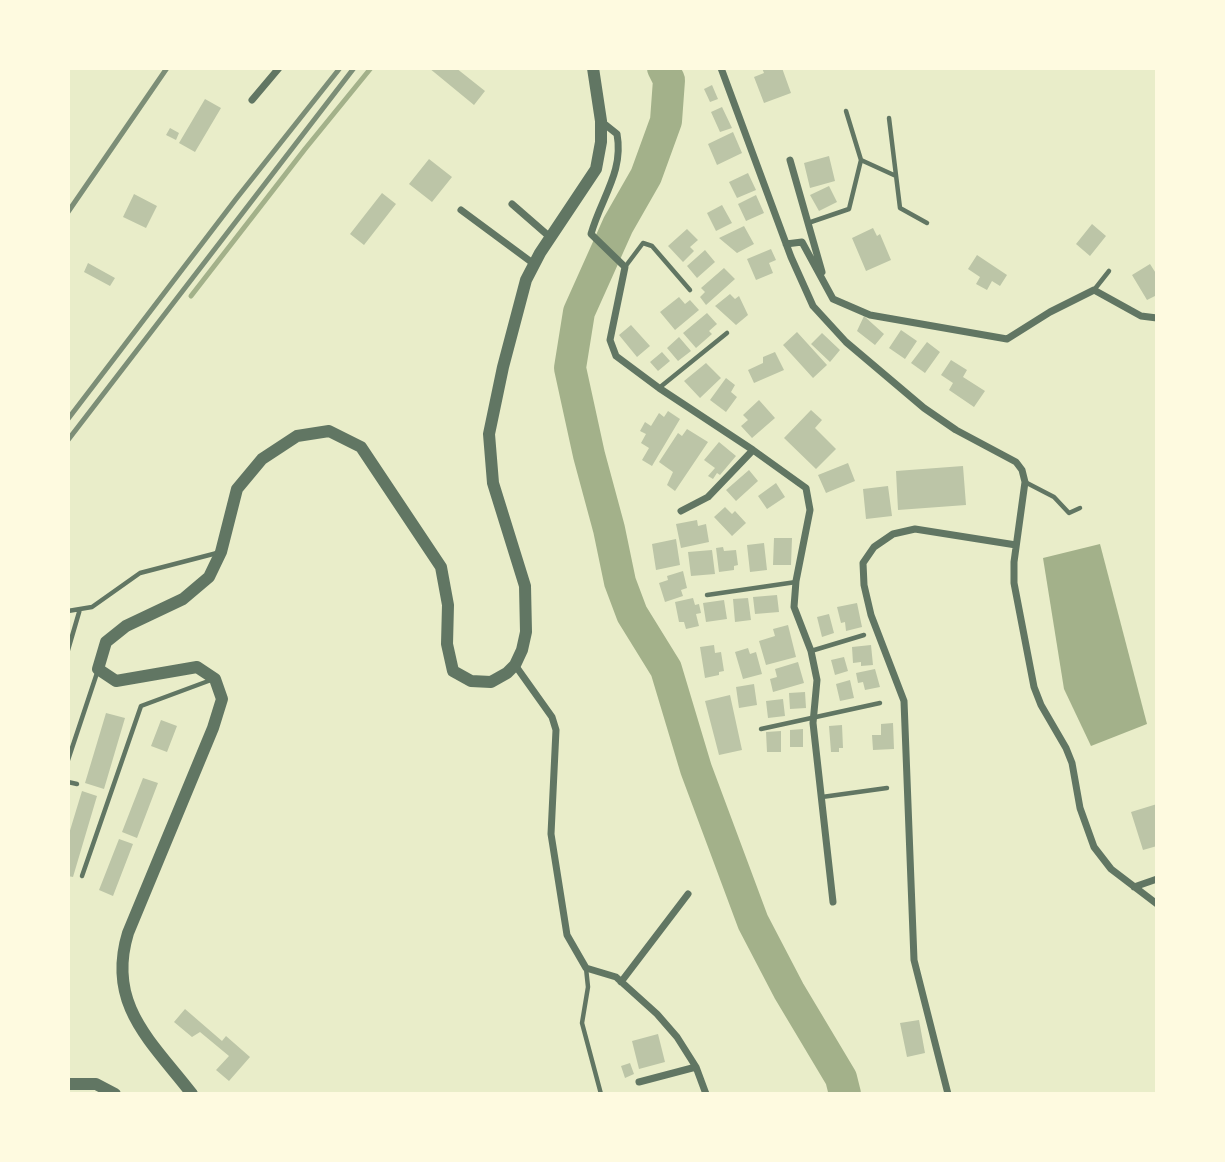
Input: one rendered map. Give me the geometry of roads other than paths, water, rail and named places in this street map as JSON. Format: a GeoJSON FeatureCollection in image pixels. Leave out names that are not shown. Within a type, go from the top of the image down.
{"type":"FeatureCollection","features":[{"type":"Feature","properties":{"kind":"street"},"geometry":{"type":"LineString","coordinates":[[252,100],[279,68]]}},
{"type":"Feature","properties":{"kind":"street"},"geometry":{"type":"LineString","coordinates":[[192,1094],[131,1014],[121,974],[123,949],[128,933],[213,728],[222,699],[215,679],[197,667],[116,681],[98,669],[106,642],[126,626],[183,599],[209,578],[221,552],[237,489],[262,458],[297,436],[329,431],[361,447],[441,567],[448,605],[447,644],[453,671],[471,681],[491,682],[515,665],[526,632],[525,586],[492,483],[489,434],[526,281],[534,264],[596,169],[601,142],[601,121],[593,68]]}},
{"type":"Feature","properties":{"kind":"street"},"geometry":{"type":"LineString","coordinates":[[721,68],[786,244],[813,306],[846,342],[924,408],[956,430],[1016,462],[1022,470],[1025,482],[1016,545],[1014,583],[1034,687],[1072,763],[1080,808],[1094,846],[1111,869],[1157,904]]}},
{"type":"Feature","properties":{"kind":"street"},"geometry":{"type":"LineString","coordinates":[[601,121],[617,134],[620,151],[614,177],[597,212],[591,234],[625,267],[610,340],[617,356],[659,388],[806,488],[810,510],[796,581],[794,607],[811,651],[817,680],[813,718],[833,902]]}},
{"type":"Feature","properties":{"kind":"street"},"geometry":{"type":"LineString","coordinates":[[790,160],[826,286]]}},
{"type":"Feature","properties":{"kind":"street"},"geometry":{"type":"LineString","coordinates":[[512,204],[551,238]]}},
{"type":"Feature","properties":{"kind":"street"},"geometry":{"type":"LineString","coordinates":[[461,210],[534,264]]}},
{"type":"Feature","properties":{"kind":"street"},"geometry":{"type":"LineString","coordinates":[[786,244],[802,242],[833,299],[870,316],[1007,339],[1050,312],[1094,290],[1141,316],[1157,318]]}},
{"type":"Feature","properties":{"kind":"street"},"geometry":{"type":"LineString","coordinates":[[681,511],[708,497],[753,450]]}},
{"type":"Feature","properties":{"kind":"street"},"geometry":{"type":"LineString","coordinates":[[948,1094],[914,960],[904,701],[871,615],[864,585],[863,563],[874,547],[893,534],[915,529],[1016,545]]}},
{"type":"Feature","properties":{"kind":"street"},"geometry":{"type":"LineString","coordinates":[[515,665],[546,708],[556,730],[551,834],[568,935],[586,968],[616,977],[657,1014],[677,1037],[696,1067],[706,1094]]}},
{"type":"Feature","properties":{"kind":"street"},"geometry":{"type":"LineString","coordinates":[[1134,887],[1157,879]]}},
{"type":"Feature","properties":{"kind":"street"},"geometry":{"type":"LineString","coordinates":[[621,982],[688,894]]}},
{"type":"Feature","properties":{"kind":"street"},"geometry":{"type":"LineString","coordinates":[[639,1082],[696,1067]]}},
{"type":"Feature","properties":{"kind":"street"},"geometry":{"type":"LineString","coordinates":[[68,1084],[96,1084],[115,1094]]}},
{"type":"Feature","properties":{"kind":"lane"},"geometry":{"type":"LineString","coordinates":[[808,223],[849,209],[862,160],[846,111]]}},
{"type":"Feature","properties":{"kind":"lane"},"geometry":{"type":"LineString","coordinates":[[889,118],[900,208],[927,223]]}},
{"type":"Feature","properties":{"kind":"lane"},"geometry":{"type":"LineString","coordinates":[[862,160],[897,177]]}},
{"type":"Feature","properties":{"kind":"lane"},"geometry":{"type":"LineString","coordinates":[[625,267],[643,243],[652,246],[690,290]]}},
{"type":"Feature","properties":{"kind":"lane"},"geometry":{"type":"LineString","coordinates":[[1094,290],[1109,271]]}},
{"type":"Feature","properties":{"kind":"lane"},"geometry":{"type":"LineString","coordinates":[[659,388],[727,333]]}},
{"type":"Feature","properties":{"kind":"lane"},"geometry":{"type":"LineString","coordinates":[[1025,482],[1054,497],[1069,513],[1080,508]]}},
{"type":"Feature","properties":{"kind":"lane"},"geometry":{"type":"LineString","coordinates":[[68,611],[92,607],[139,573],[221,552]]}},
{"type":"Feature","properties":{"kind":"lane"},"geometry":{"type":"LineString","coordinates":[[707,595],[796,581]]}},
{"type":"Feature","properties":{"kind":"lane"},"geometry":{"type":"LineString","coordinates":[[68,650],[80,609]]}},
{"type":"Feature","properties":{"kind":"lane"},"geometry":{"type":"LineString","coordinates":[[811,651],[864,635]]}},
{"type":"Feature","properties":{"kind":"lane"},"geometry":{"type":"LineString","coordinates":[[68,760],[98,669]]}},
{"type":"Feature","properties":{"kind":"lane"},"geometry":{"type":"LineString","coordinates":[[82,876],[141,706],[215,679]]}},
{"type":"Feature","properties":{"kind":"lane"},"geometry":{"type":"LineString","coordinates":[[761,729],[880,704]]}},
{"type":"Feature","properties":{"kind":"lane"},"geometry":{"type":"LineString","coordinates":[[68,782],[77,784]]}},
{"type":"Feature","properties":{"kind":"lane"},"geometry":{"type":"LineString","coordinates":[[822,797],[887,788]]}},
{"type":"Feature","properties":{"kind":"lane"},"geometry":{"type":"LineString","coordinates":[[586,968],[588,987],[582,1023],[601,1094]]}},
{"type":"Feature","properties":{"kind":"waterway"},"geometry":{"type":"LineString","coordinates":[[191,296],[371,68]]}},
{"type":"Feature","properties":{"kind":"waterway"},"geometry":{"type":"LineString","coordinates":[[663,68],[669,80],[666,121],[646,176],[618,225],[579,312],[570,368],[620,582],[632,614],[666,669],[696,769],[753,922],[789,991],[841,1078],[845,1094]]}},
{"type":"Feature","properties":{"kind":"railway"},"geometry":{"type":"LineString","coordinates":[[68,212],[167,68]]}},
{"type":"Feature","properties":{"kind":"railway"},"geometry":{"type":"LineString","coordinates":[[68,419],[340,68]]}},
{"type":"Feature","properties":{"kind":"railway"},"geometry":{"type":"LineString","coordinates":[[68,440],[354,68]]}}]}
